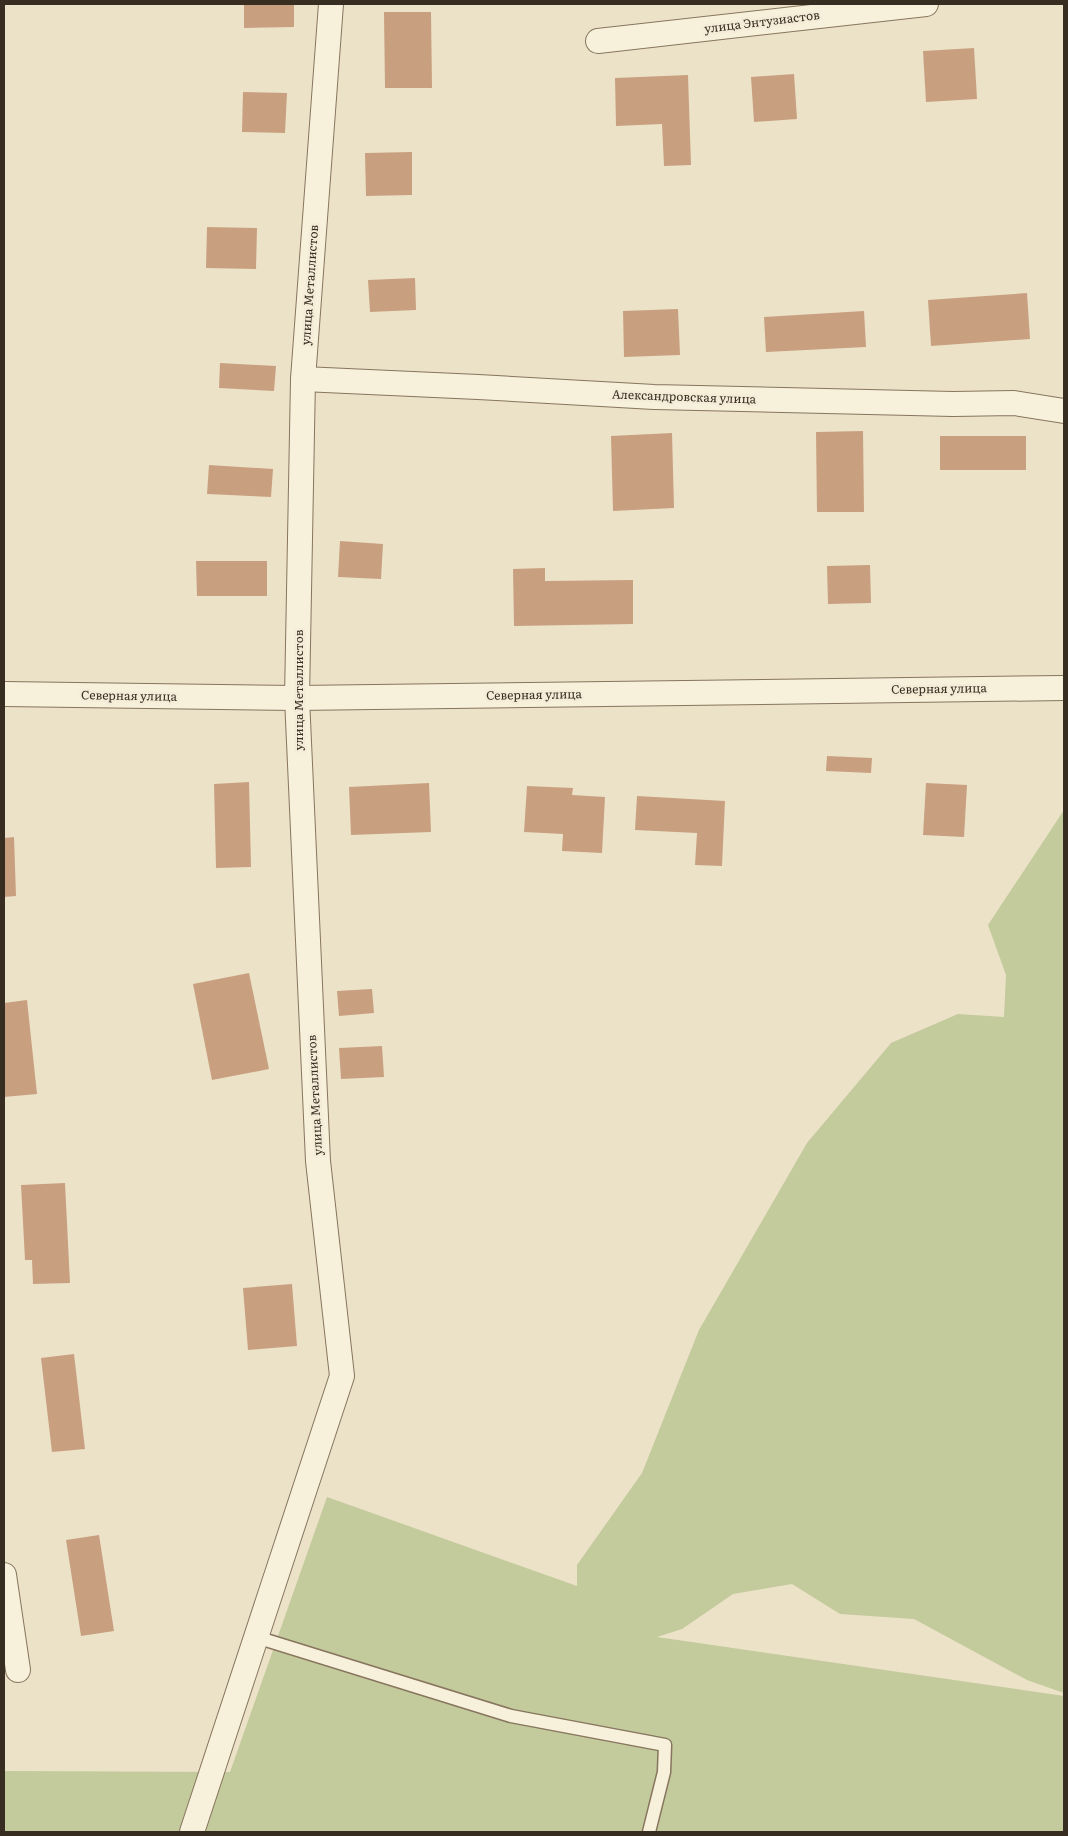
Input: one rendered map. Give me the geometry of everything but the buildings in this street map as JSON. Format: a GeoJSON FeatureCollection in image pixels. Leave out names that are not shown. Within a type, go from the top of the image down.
{"type":"FeatureCollection","features":[{"type":"Feature","properties":{"kind":"street","name":"улица Металлистов"},"geometry":{"type":"LineString","coordinates":[[256,1637],[342,1376],[318,1161],[296,698],[303,380],[331,4]]}},
{"type":"Feature","properties":{"kind":"street","name":"улица Энтузиастов"},"geometry":{"type":"LineString","coordinates":[[598,41],[926,4]]}},
{"type":"Feature","properties":{"kind":"street","name":"Александровская улица"},"geometry":{"type":"LineString","coordinates":[[303,380],[468,386],[654,397],[943,404],[1014,403],[1064,411]]}},
{"type":"Feature","properties":{"kind":"street","name":"Северная улица"},"geometry":{"type":"LineString","coordinates":[[4,694],[296,698],[1064,688]]}},
{"type":"Feature","properties":{"kind":"street"},"geometry":{"type":"LineString","coordinates":[[4,1575],[18,1670]]}},
{"type":"Feature","properties":{"kind":"street"},"geometry":{"type":"LineString","coordinates":[[192,1832],[256,1637]]}},
{"type":"Feature","properties":{"kind":"lane"},"geometry":{"type":"LineString","coordinates":[[256,1637],[511,1716],[665,1745],[664,1772],[649,1832]]}},
{"type":"Feature","properties":{"kind":"green space"},"geometry":{"type":"Polygon","coordinates":[[[1064,810],[1064,1693],[1027,1680],[914,1619],[840,1614],[792,1584],[733,1594],[682,1629],[657,1637],[1064,1696],[1064,1832],[4,1832],[4,1771],[230,1772],[327,1497],[577,1586],[577,1565],[642,1473],[699,1330],[807,1143],[891,1043],[958,1014],[1004,1017],[1006,975],[988,925],[1064,810]]]}}]}
